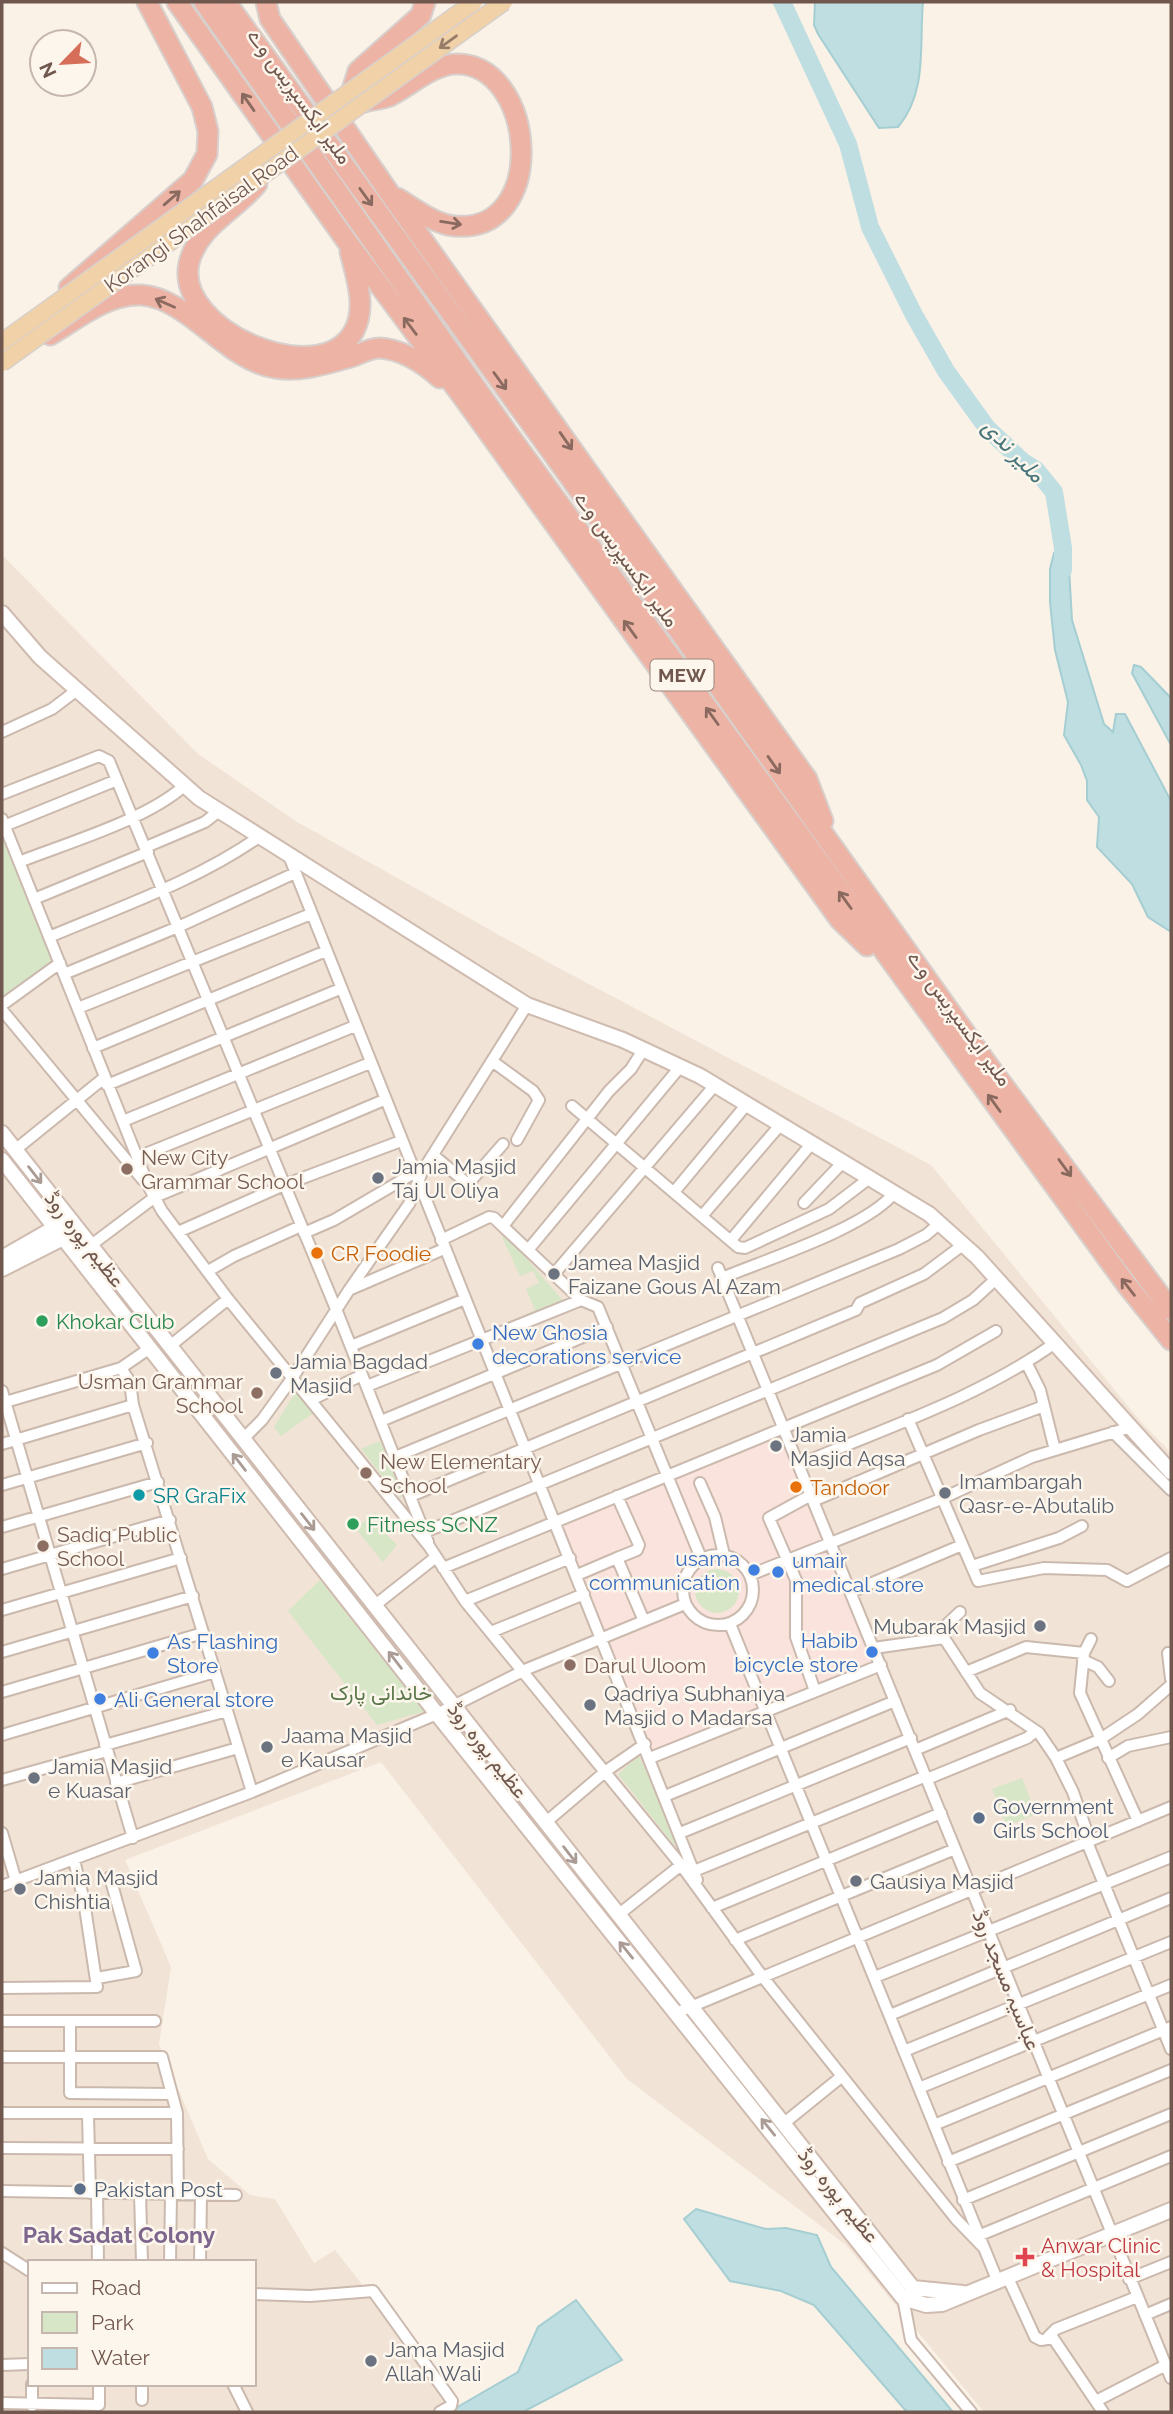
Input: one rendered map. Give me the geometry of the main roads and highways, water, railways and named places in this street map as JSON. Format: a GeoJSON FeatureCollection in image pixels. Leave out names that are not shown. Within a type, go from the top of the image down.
{"type":"FeatureCollection","features":[{"type":"Feature","properties":{"kind":"highway"},"geometry":{"type":"LineString","coordinates":[[49,309],[79,278],[193,180],[207,154],[208,131],[202,107],[147,2]]}},
{"type":"Feature","properties":{"kind":"highway"},"geometry":{"type":"LineString","coordinates":[[177,2],[348,243],[465,400],[840,920],[912,991]]}},
{"type":"Feature","properties":{"kind":"highway","name":"ملیر ایکسپریس وے"},"geometry":{"type":"LineString","coordinates":[[204,2],[507,432],[1126,1284],[1171,1340]]}},
{"type":"Feature","properties":{"kind":"highway","name":"ملیر ایکسپریس وے"},"geometry":{"type":"LineString","coordinates":[[226,2],[996,1076],[1171,1310]]}},
{"type":"Feature","properties":{"kind":"highway"},"geometry":{"type":"LineString","coordinates":[[258,2],[268,10],[390,194],[807,779],[835,850]]}},
{"type":"Feature","properties":{"kind":"highway"},"geometry":{"type":"LineString","coordinates":[[390,194],[444,223],[455,226],[484,222],[502,210],[513,197],[519,179],[516,120],[508,96],[493,78],[477,66],[455,64],[437,69],[387,97],[358,96],[358,71],[421,15],[425,2]]}},
{"type":"Feature","properties":{"kind":"highway"},"geometry":{"type":"LineString","coordinates":[[269,169],[247,196],[214,223],[196,245],[189,265],[188,282],[200,308],[215,325],[281,356],[318,355],[337,347],[354,332],[359,312],[358,286],[348,243]]}},
{"type":"Feature","properties":{"kind":"highway"},"geometry":{"type":"LineString","coordinates":[[2,363],[102,305],[125,296],[143,295],[172,306],[222,343],[274,368],[298,369],[324,364],[378,348],[424,364],[465,400]]}},
{"type":"Feature","properties":{"kind":"main road","name":"Korangi Shahfaisal Road"},"geometry":{"type":"LineString","coordinates":[[2,363],[269,169],[474,2]]}},
{"type":"Feature","properties":{"kind":"main road","name":"Korangi Shahfaisal Road"},"geometry":{"type":"LineString","coordinates":[[2,342],[358,96],[504,2]]}},
{"type":"Feature","properties":{"kind":"main road"},"geometry":{"type":"LineString","coordinates":[[2,613],[7,631],[184,786],[219,811],[527,1005],[643,1050],[715,1085],[871,1177],[940,1223],[997,1278],[1128,1428],[1171,1472]]}},
{"type":"Feature","properties":{"kind":"main road","name":"عظیم پورہ روڈ"},"geometry":{"type":"LineString","coordinates":[[2,1133],[618,1915],[683,2010],[783,2124],[908,2293]]}},
{"type":"Feature","properties":{"kind":"main road","name":"عظیم پورہ روڈ"},"geometry":{"type":"LineString","coordinates":[[2,1160],[437,1714],[683,2010],[908,2293]]}},
{"type":"Feature","properties":{"kind":"main road"},"geometry":{"type":"LineString","coordinates":[[2,1269],[60,1234],[73,1223]]}},
{"type":"Feature","properties":{"kind":"main road"},"geometry":{"type":"LineString","coordinates":[[2,1258],[60,1234]]}},
{"type":"Feature","properties":{"kind":"main road"},"geometry":{"type":"LineString","coordinates":[[908,2293],[971,2294],[1171,2210]]}},
{"type":"Feature","properties":{"kind":"water"},"geometry":{"type":"Polygon","coordinates":[[[815,2],[923,2],[918,83],[908,113],[898,127],[879,128],[818,34],[814,25],[815,2]]]}},
{"type":"Feature","properties":{"kind":"water"},"geometry":{"type":"Polygon","coordinates":[[[1060,546],[1068,551],[1072,620],[1104,724],[1113,732],[1116,714],[1125,714],[1171,801],[1171,932],[1148,917],[1132,884],[1097,847],[1099,817],[1087,800],[1087,781],[1064,735],[1068,702],[1055,650],[1050,602],[1050,569],[1054,553],[1060,546]]]}},
{"type":"Feature","properties":{"kind":"water"},"geometry":{"type":"Polygon","coordinates":[[[1134,665],[1141,667],[1171,698],[1171,745],[1132,673],[1134,665]]]}},
{"type":"Feature","properties":{"kind":"water"},"geometry":{"type":"Polygon","coordinates":[[[696,2209],[766,2229],[786,2228],[817,2235],[831,2267],[953,2412],[907,2412],[814,2305],[781,2291],[730,2281],[684,2219],[696,2209]]]}},
{"type":"Feature","properties":{"kind":"water"},"geometry":{"type":"Polygon","coordinates":[[[576,2300],[622,2360],[523,2412],[449,2412],[518,2372],[538,2327],[576,2300]]]}},
{"type":"Feature","properties":{"kind":"waterway","name":"ملیر ندی"},"geometry":{"type":"LineString","coordinates":[[782,2],[848,144],[870,227],[914,315],[946,371],[987,428],[1022,461],[1036,470],[1054,492],[1063,548],[1063,570]]}},
{"type":"Feature","properties":{"kind":"place","name":"New City Grammar School"},"geometry":{"type":"Point","coordinates":[127,1169]}},
{"type":"Feature","properties":{"kind":"place","name":"Jamia Masjid Taj Ul Oliya"},"geometry":{"type":"Point","coordinates":[378,1178]}},
{"type":"Feature","properties":{"kind":"place","name":"CR Foodie"},"geometry":{"type":"Point","coordinates":[317,1253]}},
{"type":"Feature","properties":{"kind":"place","name":"Jamea Masjid Faizane Gous Al Azam"},"geometry":{"type":"Point","coordinates":[554,1274]}},
{"type":"Feature","properties":{"kind":"place","name":"Khokar Club"},"geometry":{"type":"Point","coordinates":[42,1321]}},
{"type":"Feature","properties":{"kind":"place","name":"New Ghosia decorations service"},"geometry":{"type":"Point","coordinates":[478,1344]}},
{"type":"Feature","properties":{"kind":"place","name":"Jamia Bagdad Masjid"},"geometry":{"type":"Point","coordinates":[276,1373]}},
{"type":"Feature","properties":{"kind":"place","name":"Usman Grammar School"},"geometry":{"type":"Point","coordinates":[257,1393]}},
{"type":"Feature","properties":{"kind":"place","name":"Jamia Masjid Aqsa"},"geometry":{"type":"Point","coordinates":[776,1446]}},
{"type":"Feature","properties":{"kind":"place","name":"New Elementary School"},"geometry":{"type":"Point","coordinates":[366,1473]}},
{"type":"Feature","properties":{"kind":"place","name":"Tandoor"},"geometry":{"type":"Point","coordinates":[796,1487]}},
{"type":"Feature","properties":{"kind":"place","name":"Imambargah Qasr-e-Abutalib"},"geometry":{"type":"Point","coordinates":[945,1493]}},
{"type":"Feature","properties":{"kind":"place","name":"SR GraFix"},"geometry":{"type":"Point","coordinates":[139,1495]}},
{"type":"Feature","properties":{"kind":"place","name":"Fitness SCNZ"},"geometry":{"type":"Point","coordinates":[353,1524]}},
{"type":"Feature","properties":{"kind":"place","name":"Sadiq Public School"},"geometry":{"type":"Point","coordinates":[43,1546]}},
{"type":"Feature","properties":{"kind":"place","name":"usama communication"},"geometry":{"type":"Point","coordinates":[754,1570]}},
{"type":"Feature","properties":{"kind":"place","name":"umair medical store"},"geometry":{"type":"Point","coordinates":[778,1572]}},
{"type":"Feature","properties":{"kind":"place","name":"Mubarak Masjid"},"geometry":{"type":"Point","coordinates":[1040,1626]}},
{"type":"Feature","properties":{"kind":"place","name":"Habib bicycle store"},"geometry":{"type":"Point","coordinates":[872,1652]}},
{"type":"Feature","properties":{"kind":"place","name":"As Flashing Store"},"geometry":{"type":"Point","coordinates":[153,1653]}},
{"type":"Feature","properties":{"kind":"place","name":"Darul Uloom"},"geometry":{"type":"Point","coordinates":[570,1665]}},
{"type":"Feature","properties":{"kind":"place","name":"Ali General store"},"geometry":{"type":"Point","coordinates":[100,1699]}},
{"type":"Feature","properties":{"kind":"place","name":"Qadriya Subhaniya Masjid o Madarsa"},"geometry":{"type":"Point","coordinates":[590,1705]}},
{"type":"Feature","properties":{"kind":"place","name":"Jaama Masjid e Kausar"},"geometry":{"type":"Point","coordinates":[267,1747]}},
{"type":"Feature","properties":{"kind":"place","name":"Jamia Masjid e Kuasar"},"geometry":{"type":"Point","coordinates":[34,1778]}},
{"type":"Feature","properties":{"kind":"place","name":"Government Girls School"},"geometry":{"type":"Point","coordinates":[979,1818]}},
{"type":"Feature","properties":{"kind":"place","name":"Gausiya Masjid"},"geometry":{"type":"Point","coordinates":[856,1881]}},
{"type":"Feature","properties":{"kind":"place","name":"Jamia Masjid Chishtia"},"geometry":{"type":"Point","coordinates":[20,1889]}},
{"type":"Feature","properties":{"kind":"place","name":"Pakistan Post"},"geometry":{"type":"Point","coordinates":[80,2189]}},
{"type":"Feature","properties":{"kind":"place","name":"Anwar Clinic & Hospital"},"geometry":{"type":"Point","coordinates":[1025,2257]}},
{"type":"Feature","properties":{"kind":"place","name":"Jama Masjid Allah Wali"},"geometry":{"type":"Point","coordinates":[371,2361]}},
{"type":"Feature","properties":{"kind":"district","name":"Pak Sadat Colony"},"geometry":{"type":"Point","coordinates":[119,2234]}},
{"type":"Feature","properties":{"kind":"park label","name":"خاندانی پارک"},"geometry":{"type":"Point","coordinates":[381,1692]}}]}
